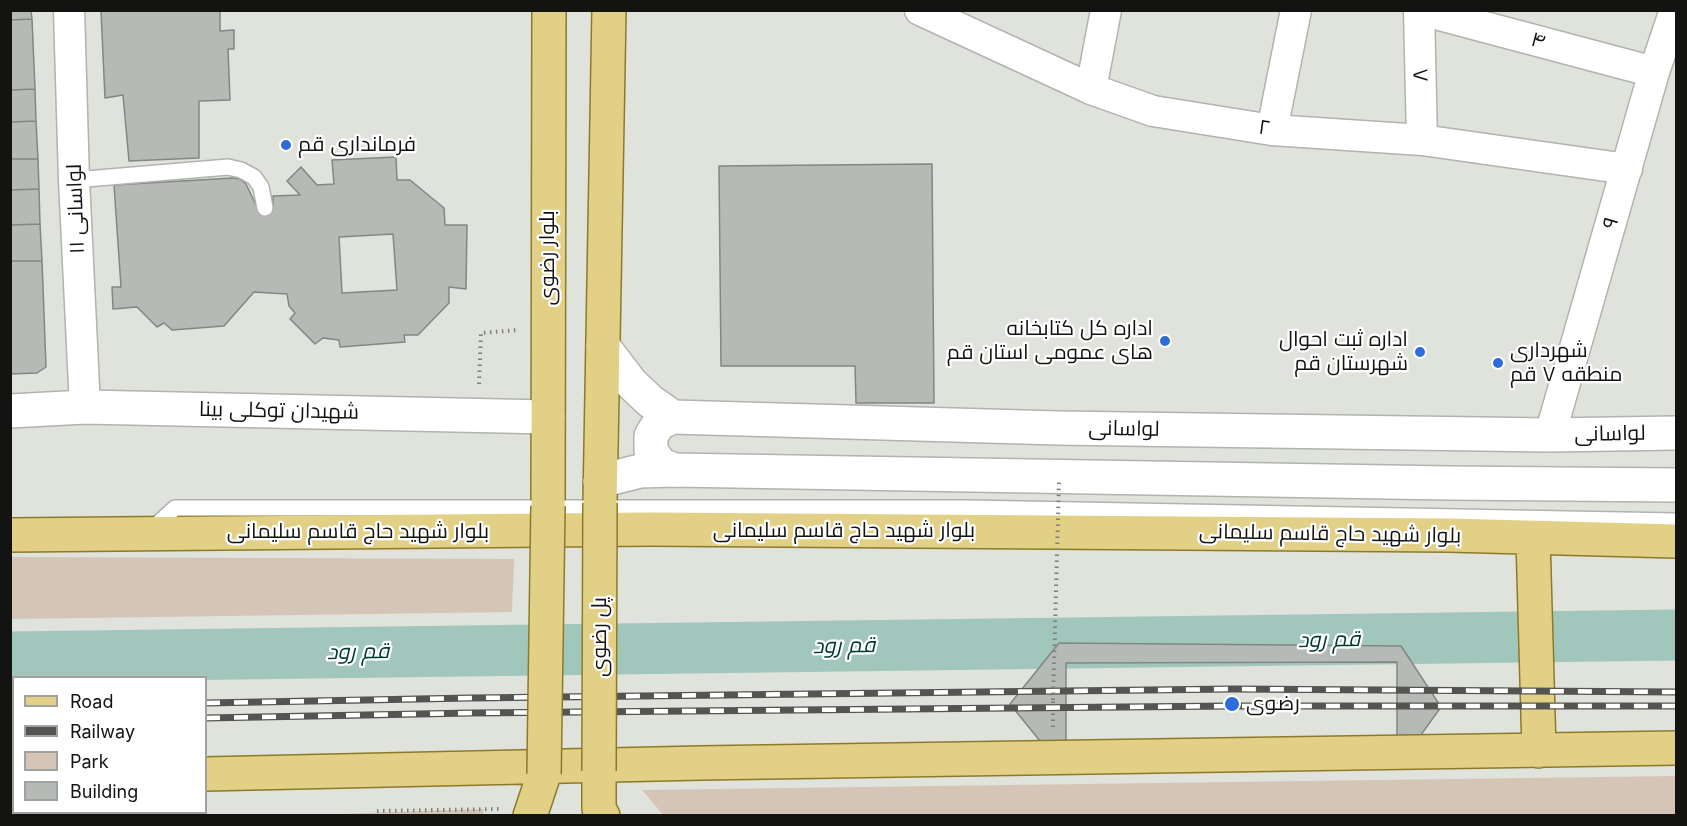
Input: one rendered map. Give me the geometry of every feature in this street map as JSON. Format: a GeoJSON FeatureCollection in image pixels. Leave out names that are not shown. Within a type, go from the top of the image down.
{"type":"FeatureCollection","features":[{"type":"Feature","properties":{"kind":"main road","name":"بلوار رضوی"},"geometry":{"type":"LineString","coordinates":[[531,812],[544,774],[548,506],[549,10]]}},
{"type":"Feature","properties":{"kind":"main road"},"geometry":{"type":"LineString","coordinates":[[609,10],[600,492],[640,471],[674,470],[1677,485]]}},
{"type":"Feature","properties":{"kind":"main road"},"geometry":{"type":"LineString","coordinates":[[603,346],[637,389],[673,417]]}},
{"type":"Feature","properties":{"kind":"main road","name":"شهیدان توکلی بینا"},"geometry":{"type":"LineString","coordinates":[[10,411],[85,407],[548,417]]}},
{"type":"Feature","properties":{"kind":"main road"},"geometry":{"type":"LineString","coordinates":[[673,417],[659,423],[651,436],[651,452],[660,464],[674,470]]}},
{"type":"Feature","properties":{"kind":"main road","name":"لواسانی"},"geometry":{"type":"LineString","coordinates":[[673,417],[1058,428],[1550,435],[1677,433]]}},
{"type":"Feature","properties":{"kind":"main road","name":"پل رضوی"},"geometry":{"type":"LineString","coordinates":[[600,492],[600,813]]}},
{"type":"Feature","properties":{"kind":"main road","name":"بلوار شهید حاج قاسم سلیمانی"},"geometry":{"type":"LineString","coordinates":[[10,535],[651,530],[1437,535],[1677,541]]}},
{"type":"Feature","properties":{"kind":"main road"},"geometry":{"type":"LineString","coordinates":[[1533,538],[1539,751]]}},
{"type":"Feature","properties":{"kind":"main road"},"geometry":{"type":"LineString","coordinates":[[207,774],[713,762],[1677,748]]}},
{"type":"Feature","properties":{"kind":"street","name":"لواسانی ۱۱"},"geometry":{"type":"LineString","coordinates":[[69,10],[74,180],[85,407]]}},
{"type":"Feature","properties":{"kind":"street"},"geometry":{"type":"LineString","coordinates":[[1091,89],[1106,10]]}},
{"type":"Feature","properties":{"kind":"street"},"geometry":{"type":"LineString","coordinates":[[1272,130],[1296,10]]}},
{"type":"Feature","properties":{"kind":"street","name":"۴"},"geometry":{"type":"LineString","coordinates":[[1420,10],[1654,72]]}},
{"type":"Feature","properties":{"kind":"street","name":"۸"},"geometry":{"type":"LineString","coordinates":[[1420,10],[1422,140]]}},
{"type":"Feature","properties":{"kind":"street","name":"۹"},"geometry":{"type":"LineString","coordinates":[[1550,435],[1654,72],[1675,10]]}},
{"type":"Feature","properties":{"kind":"street","name":"۲"},"geometry":{"type":"LineString","coordinates":[[921,11],[1091,89],[1153,111],[1272,130],[1422,140],[1627,169]]}},
{"type":"Feature","properties":{"kind":"lane"},"geometry":{"type":"LineString","coordinates":[[74,180],[228,167],[241,170],[254,177],[261,187],[265,208]]}},
{"type":"Feature","properties":{"kind":"lane"},"geometry":{"type":"LineString","coordinates":[[147,533],[175,508],[968,508],[1677,521]]}},
{"type":"Feature","properties":{"kind":"path"},"geometry":{"type":"LineString","coordinates":[[1053,700],[1059,482]]}},
{"type":"Feature","properties":{"kind":"path"},"geometry":{"type":"LineString","coordinates":[[376,816],[376,811],[531,812]]}},
{"type":"Feature","properties":{"kind":"green space"},"geometry":{"type":"Polygon","coordinates":[[[11,557],[514,559],[512,612],[11,619],[11,557]]]}},
{"type":"Feature","properties":{"kind":"green space"},"geometry":{"type":"Polygon","coordinates":[[[1676,776],[1676,816],[664,816],[642,790],[1676,776]]]}},
{"type":"Feature","properties":{"kind":"green space"},"geometry":{"type":"Polygon","coordinates":[[[483,809],[484,815],[310,815],[483,809]]]}},
{"type":"Feature","properties":{"kind":"building"},"geometry":{"type":"Polygon","coordinates":[[[10,10],[31,10],[32,19],[10,20],[10,10]]]}},
{"type":"Feature","properties":{"kind":"building"},"geometry":{"type":"Polygon","coordinates":[[[220,10],[220,31],[234,30],[234,49],[228,49],[230,100],[199,101],[199,158],[129,161],[123,95],[105,98],[101,11],[220,10]]]}},
{"type":"Feature","properties":{"kind":"building"},"geometry":{"type":"Polygon","coordinates":[[[32,19],[35,89],[10,90],[10,20],[32,19]]]}},
{"type":"Feature","properties":{"kind":"building"},"geometry":{"type":"Polygon","coordinates":[[[35,89],[36,121],[10,122],[10,90],[35,89]]]}},
{"type":"Feature","properties":{"kind":"building"},"geometry":{"type":"Polygon","coordinates":[[[36,121],[38,159],[10,159],[10,122],[36,121]]]}},
{"type":"Feature","properties":{"kind":"building"},"geometry":{"type":"Polygon","coordinates":[[[396,157],[397,180],[410,180],[444,208],[445,225],[467,225],[466,289],[449,287],[449,303],[418,335],[404,335],[405,342],[340,347],[339,340],[323,338],[315,344],[290,319],[295,313],[289,306],[287,294],[254,292],[224,326],[172,330],[164,323],[157,327],[137,307],[113,309],[112,287],[121,287],[114,185],[240,179],[246,184],[257,207],[273,208],[273,196],[300,195],[287,181],[301,167],[317,185],[334,184],[332,160],[396,157]],[[393,234],[339,237],[342,293],[397,290],[393,234]]]}},
{"type":"Feature","properties":{"kind":"building"},"geometry":{"type":"Polygon","coordinates":[[[10,159],[38,159],[39,189],[10,190],[10,159]]]}},
{"type":"Feature","properties":{"kind":"building"},"geometry":{"type":"Polygon","coordinates":[[[932,164],[934,403],[856,403],[855,366],[721,366],[719,166],[932,164]]]}},
{"type":"Feature","properties":{"kind":"building"},"geometry":{"type":"Polygon","coordinates":[[[39,189],[40,224],[10,225],[10,190],[39,189]]]}},
{"type":"Feature","properties":{"kind":"building"},"geometry":{"type":"Polygon","coordinates":[[[40,224],[42,261],[10,261],[10,225],[40,224]]]}},
{"type":"Feature","properties":{"kind":"building"},"geometry":{"type":"Polygon","coordinates":[[[10,261],[42,261],[46,367],[37,373],[10,374],[10,261]]]}},
{"type":"Feature","properties":{"kind":"building"},"geometry":{"type":"Polygon","coordinates":[[[1059,643],[1401,646],[1441,707],[1397,768],[1053,757],[1010,704],[1059,643]]]}},
{"type":"Feature","properties":{"kind":"building","name":"رضوی"},"geometry":{"type":"Polygon","coordinates":[[[1397,662],[1397,744],[1066,746],[1066,663],[1397,662]]]}},
{"type":"Feature","properties":{"kind":"waterway","name":"قم رود"},"geometry":{"type":"LineString","coordinates":[[10,657],[1676,635]]}},
{"type":"Feature","properties":{"kind":"railway"},"geometry":{"type":"LineString","coordinates":[[207,703],[1233,689],[1676,692]]}},
{"type":"Feature","properties":{"kind":"railway"},"geometry":{"type":"LineString","coordinates":[[207,718],[472,713],[1232,706],[1676,706]]}},
{"type":"Feature","properties":{"kind":"place","name":"فرمانداری قم"},"geometry":{"type":"Point","coordinates":[286,145]}},
{"type":"Feature","properties":{"kind":"place","name":"اداره کل کتابخانه های عمومی استان قم"},"geometry":{"type":"Point","coordinates":[1165,341]}},
{"type":"Feature","properties":{"kind":"place","name":"اداره ثبت احوال شهرستان قم"},"geometry":{"type":"Point","coordinates":[1420,352]}},
{"type":"Feature","properties":{"kind":"place","name":"شهرداری منطقه ۷ قم"},"geometry":{"type":"Point","coordinates":[1498,363]}},
{"type":"Feature","properties":{"kind":"place","name":"رضوی"},"geometry":{"type":"Point","coordinates":[1232,704]}}]}
